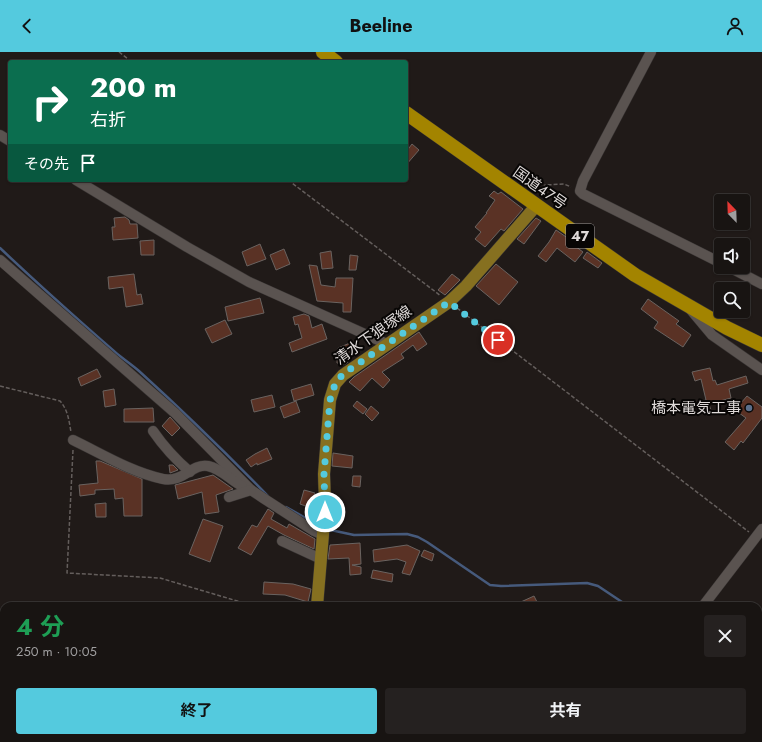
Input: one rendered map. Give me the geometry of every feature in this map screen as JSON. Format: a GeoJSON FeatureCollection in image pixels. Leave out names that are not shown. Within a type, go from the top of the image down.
{"type":"FeatureCollection","features":[{"type":"Feature","properties":{"kind":"highway"},"geometry":{"type":"LineString","coordinates":[[323,52],[333,60]]}},
{"type":"Feature","properties":{"kind":"highway","name":"国道47号"},"geometry":{"type":"LineString","coordinates":[[408,114],[635,275],[727,328],[762,345]]}},
{"type":"Feature","properties":{"kind":"main road","name":"清水下狼塚線"},"geometry":{"type":"LineString","coordinates":[[317,602],[325,503],[324,474],[330,400],[335,384],[343,374],[449,302],[466,286],[536,206]]}},
{"type":"Feature","properties":{"kind":"street"},"geometry":{"type":"LineString","coordinates":[[651,52],[581,186],[582,194],[714,260]]}},
{"type":"Feature","properties":{"kind":"street"},"geometry":{"type":"LineString","coordinates":[[79,182],[249,282],[387,344]]}},
{"type":"Feature","properties":{"kind":"street"},"geometry":{"type":"LineString","coordinates":[[0,260],[165,404],[252,490],[314,531],[323,530]]}},
{"type":"Feature","properties":{"kind":"street"},"geometry":{"type":"LineString","coordinates":[[743,274],[762,284]]}},
{"type":"Feature","properties":{"kind":"street"},"geometry":{"type":"LineString","coordinates":[[687,305],[712,334],[762,370]]}},
{"type":"Feature","properties":{"kind":"street"},"geometry":{"type":"LineString","coordinates":[[153,431],[163,446],[190,472]]}},
{"type":"Feature","properties":{"kind":"street"},"geometry":{"type":"LineString","coordinates":[[73,440],[139,471],[163,479],[177,478],[199,466],[208,466],[218,470],[238,484],[252,490]]}},
{"type":"Feature","properties":{"kind":"street"},"geometry":{"type":"LineString","coordinates":[[229,497],[252,490]]}},
{"type":"Feature","properties":{"kind":"street"},"geometry":{"type":"LineString","coordinates":[[706,602],[759,533]]}},
{"type":"Feature","properties":{"kind":"street"},"geometry":{"type":"LineString","coordinates":[[282,541],[321,559]]}},
{"type":"Feature","properties":{"kind":"path"},"geometry":{"type":"LineString","coordinates":[[119,52],[129,60]]}},
{"type":"Feature","properties":{"kind":"path"},"geometry":{"type":"LineString","coordinates":[[291,182],[759,533]]}},
{"type":"Feature","properties":{"kind":"path"},"geometry":{"type":"LineString","coordinates":[[536,206],[545,185],[564,184],[581,186]]}},
{"type":"Feature","properties":{"kind":"path"},"geometry":{"type":"LineString","coordinates":[[0,386],[60,401],[68,414],[73,440],[67,573],[160,578],[241,602]]}},
{"type":"Feature","properties":{"kind":"building"},"geometry":{"type":"Polygon","coordinates":[[[412,144],[419,150],[408,163],[408,149],[412,144]]]}},
{"type":"Feature","properties":{"kind":"building"},"geometry":{"type":"Polygon","coordinates":[[[494,191],[498,194],[501,192],[523,209],[504,231],[501,229],[485,247],[475,239],[481,232],[475,227],[487,213],[495,200],[489,196],[494,191]]]}},
{"type":"Feature","properties":{"kind":"building"},"geometry":{"type":"Polygon","coordinates":[[[125,217],[129,220],[130,224],[137,224],[138,238],[113,240],[112,227],[115,227],[114,218],[125,217]]]}},
{"type":"Feature","properties":{"kind":"building"},"geometry":{"type":"Polygon","coordinates":[[[536,218],[541,221],[524,244],[517,239],[536,218]]]}},
{"type":"Feature","properties":{"kind":"building"},"geometry":{"type":"Polygon","coordinates":[[[556,230],[572,241],[571,243],[583,252],[575,262],[557,248],[546,262],[538,256],[556,230]]]}},
{"type":"Feature","properties":{"kind":"building"},"geometry":{"type":"Polygon","coordinates":[[[154,240],[154,255],[141,255],[140,241],[154,240]]]}},
{"type":"Feature","properties":{"kind":"building"},"geometry":{"type":"Polygon","coordinates":[[[260,244],[266,259],[247,266],[242,252],[260,244]]]}},
{"type":"Feature","properties":{"kind":"building"},"geometry":{"type":"Polygon","coordinates":[[[284,249],[290,264],[276,270],[270,255],[284,249]]]}},
{"type":"Feature","properties":{"kind":"building"},"geometry":{"type":"Polygon","coordinates":[[[331,251],[333,268],[322,269],[320,253],[331,251]]]}},
{"type":"Feature","properties":{"kind":"building"},"geometry":{"type":"Polygon","coordinates":[[[587,252],[602,263],[598,268],[583,258],[587,252]]]}},
{"type":"Feature","properties":{"kind":"building"},"geometry":{"type":"Polygon","coordinates":[[[350,255],[358,256],[356,270],[349,270],[350,255]]]}},
{"type":"Feature","properties":{"kind":"building"},"geometry":{"type":"Polygon","coordinates":[[[496,264],[518,282],[499,305],[476,286],[496,264]]]}},
{"type":"Feature","properties":{"kind":"building"},"geometry":{"type":"Polygon","coordinates":[[[309,265],[317,266],[321,285],[335,287],[336,278],[353,278],[351,312],[343,312],[343,303],[317,301],[309,265]]]}},
{"type":"Feature","properties":{"kind":"building"},"geometry":{"type":"Polygon","coordinates":[[[134,274],[137,295],[141,294],[143,304],[126,307],[123,287],[109,289],[108,277],[134,274]]]}},
{"type":"Feature","properties":{"kind":"building"},"geometry":{"type":"Polygon","coordinates":[[[452,274],[460,280],[445,295],[438,290],[452,274]]]}},
{"type":"Feature","properties":{"kind":"building"},"geometry":{"type":"Polygon","coordinates":[[[260,298],[264,313],[228,321],[225,307],[260,298]]]}},
{"type":"Feature","properties":{"kind":"building"},"geometry":{"type":"Polygon","coordinates":[[[648,299],[679,321],[676,324],[691,335],[683,347],[654,328],[658,322],[641,309],[648,299]]]}},
{"type":"Feature","properties":{"kind":"building"},"geometry":{"type":"Polygon","coordinates":[[[304,314],[309,316],[312,328],[322,324],[327,339],[292,352],[289,343],[302,338],[298,324],[295,325],[293,317],[304,314]]]}},
{"type":"Feature","properties":{"kind":"building"},"geometry":{"type":"Polygon","coordinates":[[[225,320],[232,334],[212,343],[205,329],[225,320]]]}},
{"type":"Feature","properties":{"kind":"building"},"geometry":{"type":"Polygon","coordinates":[[[419,332],[427,344],[417,351],[413,345],[401,354],[404,358],[382,372],[390,380],[383,388],[372,378],[360,391],[349,382],[354,377],[419,332]]]}},
{"type":"Feature","properties":{"kind":"building"},"geometry":{"type":"Polygon","coordinates":[[[350,343],[348,362],[346,364],[337,363],[338,348],[350,343]]]}},
{"type":"Feature","properties":{"kind":"building"},"geometry":{"type":"Polygon","coordinates":[[[710,368],[713,381],[715,380],[717,385],[746,376],[748,383],[729,389],[731,398],[709,404],[711,411],[701,413],[698,402],[706,400],[701,379],[695,381],[692,372],[710,368]]]}},
{"type":"Feature","properties":{"kind":"building"},"geometry":{"type":"Polygon","coordinates":[[[97,369],[101,377],[81,386],[78,378],[97,369]]]}},
{"type":"Feature","properties":{"kind":"building"},"geometry":{"type":"Polygon","coordinates":[[[311,384],[314,395],[294,401],[291,390],[311,384]]]}},
{"type":"Feature","properties":{"kind":"building"},"geometry":{"type":"Polygon","coordinates":[[[114,389],[116,405],[105,407],[103,391],[114,389]]]}},
{"type":"Feature","properties":{"kind":"building"},"geometry":{"type":"Polygon","coordinates":[[[272,395],[275,407],[254,412],[251,400],[272,395]]]}},
{"type":"Feature","properties":{"kind":"building"},"geometry":{"type":"Polygon","coordinates":[[[747,396],[762,407],[762,418],[743,443],[741,441],[734,450],[725,442],[746,418],[735,410],[747,396]]]}},
{"type":"Feature","properties":{"kind":"building"},"geometry":{"type":"Polygon","coordinates":[[[296,401],[300,412],[284,418],[280,407],[296,401]]]}},
{"type":"Feature","properties":{"kind":"building"},"geometry":{"type":"Polygon","coordinates":[[[357,401],[367,409],[363,414],[353,406],[357,401]]]}},
{"type":"Feature","properties":{"kind":"building"},"geometry":{"type":"Polygon","coordinates":[[[371,406],[379,413],[372,421],[365,414],[371,406]]]}},
{"type":"Feature","properties":{"kind":"building"},"geometry":{"type":"Polygon","coordinates":[[[153,408],[154,422],[124,422],[124,409],[153,408]]]}},
{"type":"Feature","properties":{"kind":"building"},"geometry":{"type":"Polygon","coordinates":[[[170,417],[180,428],[172,436],[162,426],[170,417]]]}},
{"type":"Feature","properties":{"kind":"building"},"geometry":{"type":"Polygon","coordinates":[[[267,448],[272,459],[257,465],[257,463],[251,467],[246,460],[267,448]]]}},
{"type":"Feature","properties":{"kind":"building"},"geometry":{"type":"Polygon","coordinates":[[[333,453],[353,456],[352,468],[332,466],[333,453]]]}},
{"type":"Feature","properties":{"kind":"building"},"geometry":{"type":"Polygon","coordinates":[[[96,461],[100,461],[142,479],[142,516],[124,516],[123,498],[115,499],[114,489],[95,490],[95,494],[80,496],[79,485],[98,483],[96,461]]]}},
{"type":"Feature","properties":{"kind":"building"},"geometry":{"type":"Polygon","coordinates":[[[169,465],[173,465],[178,470],[170,473],[169,465]]]}},
{"type":"Feature","properties":{"kind":"building"},"geometry":{"type":"Polygon","coordinates":[[[213,475],[233,489],[216,495],[219,512],[205,514],[202,492],[178,499],[175,485],[213,475]]]}},
{"type":"Feature","properties":{"kind":"building"},"geometry":{"type":"Polygon","coordinates":[[[353,476],[361,476],[360,487],[352,486],[353,476]]]}},
{"type":"Feature","properties":{"kind":"building"},"geometry":{"type":"Polygon","coordinates":[[[304,490],[315,493],[311,508],[300,504],[304,490]]]}},
{"type":"Feature","properties":{"kind":"building"},"geometry":{"type":"Polygon","coordinates":[[[106,503],[106,517],[96,517],[95,504],[106,503]]]}},
{"type":"Feature","properties":{"kind":"building"},"geometry":{"type":"Polygon","coordinates":[[[268,509],[274,513],[271,519],[287,528],[289,524],[315,539],[314,549],[268,526],[251,555],[238,548],[252,525],[257,527],[268,509]]]}},
{"type":"Feature","properties":{"kind":"building"},"geometry":{"type":"Polygon","coordinates":[[[203,519],[223,526],[210,562],[189,554],[203,519]]]}},
{"type":"Feature","properties":{"kind":"building"},"geometry":{"type":"Polygon","coordinates":[[[360,543],[361,564],[352,565],[361,567],[361,574],[350,575],[349,558],[328,559],[330,545],[360,543]]]}},
{"type":"Feature","properties":{"kind":"building"},"geometry":{"type":"Polygon","coordinates":[[[407,545],[420,551],[410,575],[402,573],[406,562],[397,559],[374,562],[373,550],[407,545]]]}},
{"type":"Feature","properties":{"kind":"building"},"geometry":{"type":"Polygon","coordinates":[[[424,550],[434,554],[432,561],[421,556],[424,550]]]}},
{"type":"Feature","properties":{"kind":"building"},"geometry":{"type":"Polygon","coordinates":[[[373,570],[393,574],[392,582],[371,578],[373,570]]]}},
{"type":"Feature","properties":{"kind":"building"},"geometry":{"type":"Polygon","coordinates":[[[264,582],[293,584],[311,589],[308,602],[285,595],[263,594],[264,582]]]}},
{"type":"Feature","properties":{"kind":"building"},"geometry":{"type":"Polygon","coordinates":[[[534,596],[537,602],[521,602],[534,596]]]}},
{"type":"Feature","properties":{"kind":"waterway"},"geometry":{"type":"LineString","coordinates":[[0,248],[118,355],[139,371],[204,432],[268,496]]}},
{"type":"Feature","properties":{"kind":"waterway"},"geometry":{"type":"LineString","coordinates":[[286,507],[320,526]]}},
{"type":"Feature","properties":{"kind":"waterway"},"geometry":{"type":"LineString","coordinates":[[326,529],[354,535],[407,534],[418,537],[490,585],[501,586],[587,583],[598,586],[622,602]]}},
{"type":"Feature","properties":{"kind":"place","name":"橋本電気工事"},"geometry":{"type":"Point","coordinates":[749,408]}},
{"type":"Feature","properties":{"kind":"route"},"geometry":{"type":"LineString","coordinates":[[325,512],[324,474],[330,400],[335,384],[343,374],[449,302],[498,340]]}}]}
